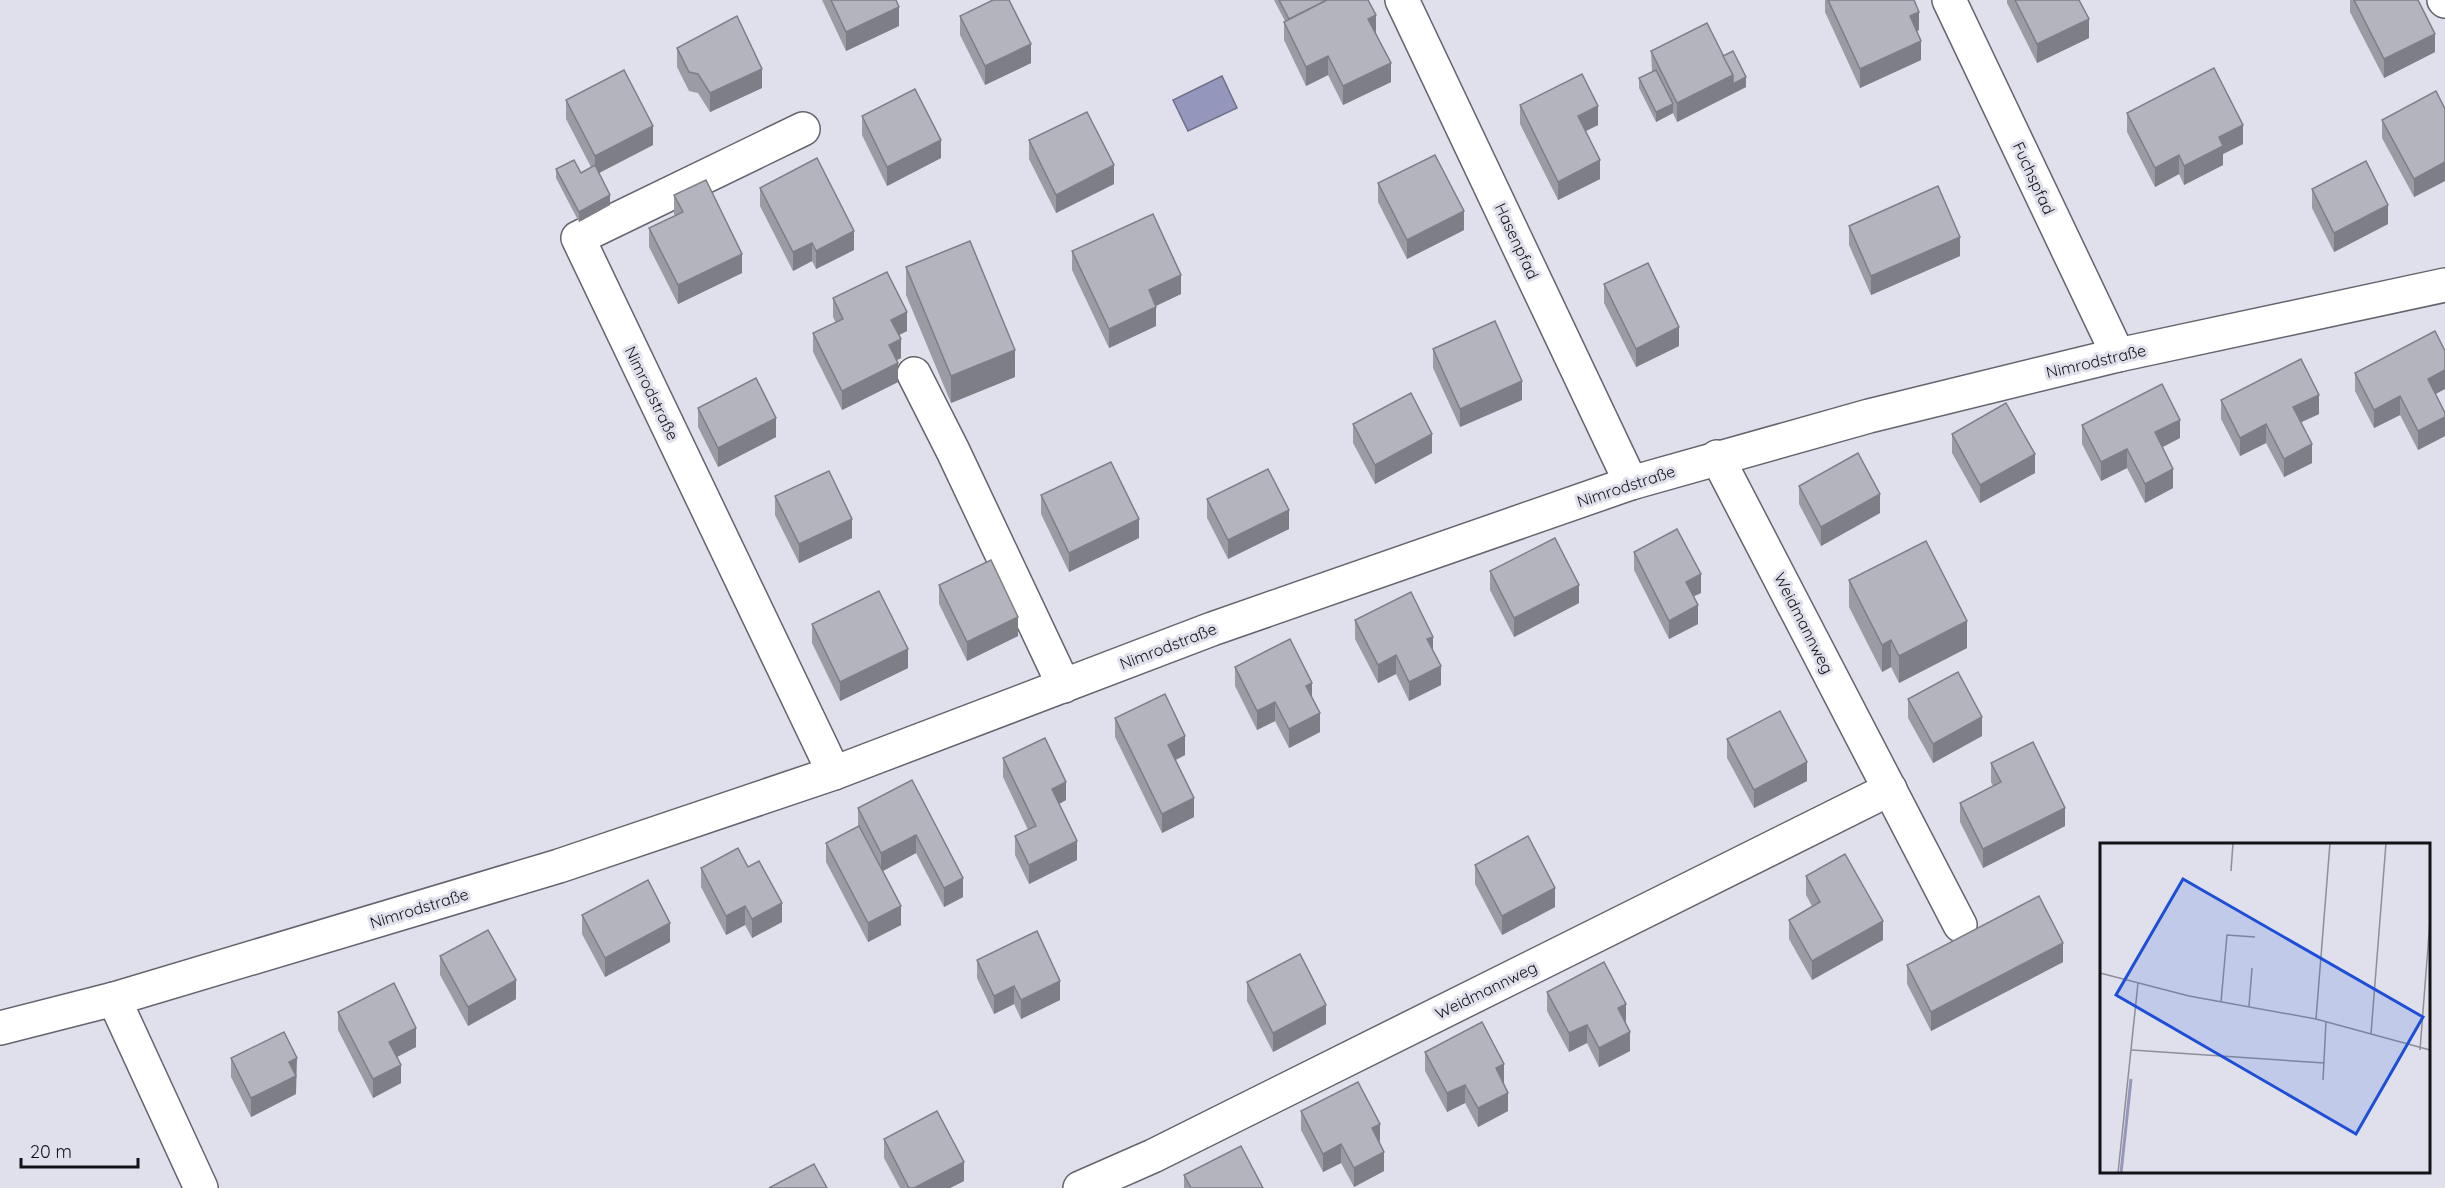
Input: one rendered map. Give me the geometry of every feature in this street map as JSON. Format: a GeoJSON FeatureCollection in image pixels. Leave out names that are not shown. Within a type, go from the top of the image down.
{"type":"FeatureCollection","features":[{"type":"Feature","properties":{"kind":"street","name":"Hasenpfad"},"geometry":{"type":"LineString","coordinates":[[1402,0],[1631,483]]}},
{"type":"Feature","properties":{"kind":"street","name":"Fuchspfad"},"geometry":{"type":"LineString","coordinates":[[1949,0],[2118,355]]}},
{"type":"Feature","properties":{"kind":"street","name":"Nimrodstraße"},"geometry":{"type":"LineString","coordinates":[[803,129],[578,238],[834,773]]}},
{"type":"Feature","properties":{"kind":"street","name":"Nimrodstraße"},"geometry":{"type":"LineString","coordinates":[[0,1028],[114,999],[559,866],[834,773],[1212,629],[1631,483],[1869,416],[2118,355],[2445,285]]}},
{"type":"Feature","properties":{"kind":"street"},"geometry":{"type":"LineString","coordinates":[[914,374],[1064,686]]}},
{"type":"Feature","properties":{"kind":"street","name":"Weidmannweg"},"geometry":{"type":"LineString","coordinates":[[1718,457],[1960,925]]}},
{"type":"Feature","properties":{"kind":"street","name":"Weidmannweg"},"geometry":{"type":"LineString","coordinates":[[1080,1188],[1153,1156],[1890,789]]}},
{"type":"Feature","properties":{"kind":"street"},"geometry":{"type":"LineString","coordinates":[[114,999],[201,1188]]}},
{"type":"Feature","properties":{"kind":"water"},"geometry":{"type":"Polygon","coordinates":[[[1222,76],[1237,108],[1188,131],[1173,100],[1222,76]]]}},
{"type":"Feature","properties":{"kind":"building"},"geometry":{"type":"Polygon","coordinates":[[[831,0],[896,0],[899,7],[846,32],[831,0]]]}},
{"type":"Feature","properties":{"kind":"building"},"geometry":{"type":"Polygon","coordinates":[[[993,0],[1009,0],[1031,44],[985,66],[960,16],[993,0]]]}},
{"type":"Feature","properties":{"kind":"building"},"geometry":{"type":"Polygon","coordinates":[[[1279,0],[1327,0],[1289,19],[1279,0]]]}},
{"type":"Feature","properties":{"kind":"building"},"geometry":{"type":"Polygon","coordinates":[[[1327,0],[1368,0],[1376,15],[1368,19],[1391,63],[1343,86],[1328,56],[1306,67],[1284,22],[1327,0]]]}},
{"type":"Feature","properties":{"kind":"building"},"geometry":{"type":"Polygon","coordinates":[[[1828,0],[1914,0],[1919,12],[1910,16],[1921,41],[1860,69],[1828,0]]]}},
{"type":"Feature","properties":{"kind":"building"},"geometry":{"type":"Polygon","coordinates":[[[2015,0],[2079,0],[2089,19],[2037,44],[2015,0]]]}},
{"type":"Feature","properties":{"kind":"building"},"geometry":{"type":"Polygon","coordinates":[[[2354,0],[2418,0],[2435,34],[2384,59],[2354,0]]]}},
{"type":"Feature","properties":{"kind":"building"},"geometry":{"type":"Polygon","coordinates":[[[737,16],[762,69],[710,93],[698,74],[689,72],[677,48],[737,16]]]}},
{"type":"Feature","properties":{"kind":"building"},"geometry":{"type":"Polygon","coordinates":[[[1707,23],[1733,75],[1677,103],[1651,51],[1707,23]]]}},
{"type":"Feature","properties":{"kind":"building"},"geometry":{"type":"Polygon","coordinates":[[[1733,51],[1746,77],[1733,84],[1733,75],[1723,56],[1733,51]]]}},
{"type":"Feature","properties":{"kind":"building"},"geometry":{"type":"Polygon","coordinates":[[[2214,68],[2243,125],[2219,137],[2223,146],[2184,166],[2179,155],[2155,168],[2127,113],[2214,68]]]}},
{"type":"Feature","properties":{"kind":"building"},"geometry":{"type":"Polygon","coordinates":[[[624,70],[653,126],[595,156],[566,100],[624,70]]]}},
{"type":"Feature","properties":{"kind":"building"},"geometry":{"type":"Polygon","coordinates":[[[1656,70],[1673,104],[1656,112],[1639,78],[1656,70]]]}},
{"type":"Feature","properties":{"kind":"building"},"geometry":{"type":"Polygon","coordinates":[[[1582,74],[1598,106],[1578,116],[1600,160],[1558,182],[1520,105],[1582,74]]]}},
{"type":"Feature","properties":{"kind":"building"},"geometry":{"type":"Polygon","coordinates":[[[915,89],[941,140],[887,167],[862,116],[915,89]]]}},
{"type":"Feature","properties":{"kind":"building"},"geometry":{"type":"Polygon","coordinates":[[[2436,91],[2445,109],[2445,162],[2414,179],[2382,120],[2436,91]]]}},
{"type":"Feature","properties":{"kind":"building"},"geometry":{"type":"Polygon","coordinates":[[[1087,112],[1114,165],[1056,195],[1029,140],[1087,112]]]}},
{"type":"Feature","properties":{"kind":"building"},"geometry":{"type":"Polygon","coordinates":[[[1435,155],[1464,211],[1407,240],[1378,183],[1435,155]]]}},
{"type":"Feature","properties":{"kind":"building"},"geometry":{"type":"Polygon","coordinates":[[[817,158],[854,231],[816,251],[812,243],[793,252],[760,188],[817,158]]]}},
{"type":"Feature","properties":{"kind":"building"},"geometry":{"type":"Polygon","coordinates":[[[574,160],[581,173],[595,165],[610,195],[579,212],[556,169],[574,160]]]}},
{"type":"Feature","properties":{"kind":"building"},"geometry":{"type":"Polygon","coordinates":[[[2366,161],[2388,205],[2334,233],[2312,189],[2366,161]]]}},
{"type":"Feature","properties":{"kind":"building"},"geometry":{"type":"Polygon","coordinates":[[[706,180],[742,254],[678,285],[649,228],[683,212],[674,195],[706,180]]]}},
{"type":"Feature","properties":{"kind":"building"},"geometry":{"type":"Polygon","coordinates":[[[1938,186],[1960,237],[1871,276],[1849,226],[1938,186]]]}},
{"type":"Feature","properties":{"kind":"building"},"geometry":{"type":"Polygon","coordinates":[[[1153,214],[1181,275],[1149,290],[1156,307],[1109,329],[1072,251],[1153,214]]]}},
{"type":"Feature","properties":{"kind":"building"},"geometry":{"type":"Polygon","coordinates":[[[970,241],[1015,350],[951,376],[906,267],[970,241]]]}},
{"type":"Feature","properties":{"kind":"building"},"geometry":{"type":"Polygon","coordinates":[[[1648,263],[1679,327],[1636,349],[1604,284],[1648,263]]]}},
{"type":"Feature","properties":{"kind":"building"},"geometry":{"type":"Polygon","coordinates":[[[887,272],[907,312],[891,320],[901,339],[889,345],[898,363],[842,391],[813,333],[843,319],[833,298],[887,272]]]}},
{"type":"Feature","properties":{"kind":"building"},"geometry":{"type":"Polygon","coordinates":[[[1495,321],[1522,381],[1460,409],[1433,349],[1495,321]]]}},
{"type":"Feature","properties":{"kind":"building"},"geometry":{"type":"Polygon","coordinates":[[[2435,331],[2445,351],[2445,370],[2428,379],[2445,417],[2418,431],[2400,396],[2374,410],[2355,373],[2435,331]]]}},
{"type":"Feature","properties":{"kind":"building"},"geometry":{"type":"Polygon","coordinates":[[[2301,359],[2319,395],[2293,407],[2312,444],[2284,459],[2266,424],[2240,438],[2221,400],[2301,359]]]}},
{"type":"Feature","properties":{"kind":"building"},"geometry":{"type":"Polygon","coordinates":[[[756,378],[776,418],[718,448],[698,408],[756,378]]]}},
{"type":"Feature","properties":{"kind":"building"},"geometry":{"type":"Polygon","coordinates":[[[2162,384],[2180,420],[2155,432],[2173,469],[2145,484],[2127,449],[2101,462],[2082,425],[2162,384]]]}},
{"type":"Feature","properties":{"kind":"building"},"geometry":{"type":"Polygon","coordinates":[[[1411,393],[1432,434],[1375,465],[1353,424],[1411,393]]]}},
{"type":"Feature","properties":{"kind":"building"},"geometry":{"type":"Polygon","coordinates":[[[2006,403],[2035,454],[1980,485],[1952,434],[2006,403]]]}},
{"type":"Feature","properties":{"kind":"building"},"geometry":{"type":"Polygon","coordinates":[[[1858,453],[1880,494],[1821,527],[1799,486],[1858,453]]]}},
{"type":"Feature","properties":{"kind":"building"},"geometry":{"type":"Polygon","coordinates":[[[1111,462],[1139,519],[1069,553],[1041,495],[1111,462]]]}},
{"type":"Feature","properties":{"kind":"building"},"geometry":{"type":"Polygon","coordinates":[[[1268,469],[1289,510],[1228,540],[1207,499],[1268,469]]]}},
{"type":"Feature","properties":{"kind":"building"},"geometry":{"type":"Polygon","coordinates":[[[829,471],[852,519],[799,544],[775,496],[829,471]]]}},
{"type":"Feature","properties":{"kind":"building"},"geometry":{"type":"Polygon","coordinates":[[[1677,529],[1701,574],[1686,582],[1698,605],[1669,621],[1634,552],[1677,529]]]}},
{"type":"Feature","properties":{"kind":"building"},"geometry":{"type":"Polygon","coordinates":[[[1555,538],[1579,585],[1514,618],[1490,571],[1555,538]]]}},
{"type":"Feature","properties":{"kind":"building"},"geometry":{"type":"Polygon","coordinates":[[[1926,541],[1967,621],[1899,656],[1891,640],[1882,645],[1849,580],[1926,541]]]}},
{"type":"Feature","properties":{"kind":"building"},"geometry":{"type":"Polygon","coordinates":[[[991,560],[1018,617],[967,642],[939,585],[991,560]]]}},
{"type":"Feature","properties":{"kind":"building"},"geometry":{"type":"Polygon","coordinates":[[[879,591],[908,649],[840,682],[812,624],[879,591]]]}},
{"type":"Feature","properties":{"kind":"building"},"geometry":{"type":"Polygon","coordinates":[[[1411,592],[1433,637],[1427,639],[1441,666],[1409,682],[1396,655],[1378,665],[1355,620],[1411,592]]]}},
{"type":"Feature","properties":{"kind":"building"},"geometry":{"type":"Polygon","coordinates":[[[1290,639],[1312,683],[1306,686],[1320,713],[1289,729],[1275,702],[1257,711],[1235,667],[1290,639]]]}},
{"type":"Feature","properties":{"kind":"building"},"geometry":{"type":"Polygon","coordinates":[[[1958,672],[1982,717],[1933,744],[1908,699],[1958,672]]]}},
{"type":"Feature","properties":{"kind":"building"},"geometry":{"type":"Polygon","coordinates":[[[1165,694],[1185,736],[1168,745],[1194,798],[1162,814],[1115,718],[1165,694]]]}},
{"type":"Feature","properties":{"kind":"building"},"geometry":{"type":"Polygon","coordinates":[[[1780,711],[1807,762],[1754,790],[1727,739],[1780,711]]]}},
{"type":"Feature","properties":{"kind":"building"},"geometry":{"type":"Polygon","coordinates":[[[1045,738],[1066,782],[1052,789],[1077,841],[1029,865],[1015,836],[1036,826],[1003,758],[1045,738]]]}},
{"type":"Feature","properties":{"kind":"building"},"geometry":{"type":"Polygon","coordinates":[[[2033,742],[2065,808],[1983,849],[1960,803],[2001,782],[1991,763],[2033,742]]]}},
{"type":"Feature","properties":{"kind":"building"},"geometry":{"type":"Polygon","coordinates":[[[912,780],[963,878],[944,888],[916,835],[881,853],[858,808],[912,780]]]}},
{"type":"Feature","properties":{"kind":"building"},"geometry":{"type":"Polygon","coordinates":[[[859,826],[901,906],[868,923],[826,843],[859,826]]]}},
{"type":"Feature","properties":{"kind":"building"},"geometry":{"type":"Polygon","coordinates":[[[1528,836],[1555,888],[1502,916],[1475,865],[1528,836]]]}},
{"type":"Feature","properties":{"kind":"building"},"geometry":{"type":"Polygon","coordinates":[[[738,848],[748,867],[759,861],[782,903],[752,919],[745,906],[726,916],[701,868],[738,848]]]}},
{"type":"Feature","properties":{"kind":"building"},"geometry":{"type":"Polygon","coordinates":[[[1845,854],[1883,921],[1812,961],[1789,920],[1820,902],[1806,876],[1845,854]]]}},
{"type":"Feature","properties":{"kind":"building"},"geometry":{"type":"Polygon","coordinates":[[[648,880],[670,923],[605,958],[582,915],[648,880]]]}},
{"type":"Feature","properties":{"kind":"building"},"geometry":{"type":"Polygon","coordinates":[[[2039,896],[2063,943],[1931,1012],[1907,965],[2039,896]]]}},
{"type":"Feature","properties":{"kind":"building"},"geometry":{"type":"Polygon","coordinates":[[[488,930],[516,980],[468,1007],[440,956],[488,930]]]}},
{"type":"Feature","properties":{"kind":"building"},"geometry":{"type":"Polygon","coordinates":[[[1037,931],[1060,981],[1021,1000],[1014,986],[994,996],[977,960],[1037,931]]]}},
{"type":"Feature","properties":{"kind":"building"},"geometry":{"type":"Polygon","coordinates":[[[1300,954],[1326,1005],[1273,1033],[1247,982],[1300,954]]]}},
{"type":"Feature","properties":{"kind":"building"},"geometry":{"type":"Polygon","coordinates":[[[1604,962],[1626,1004],[1618,1008],[1630,1032],[1599,1048],[1587,1025],[1569,1033],[1547,992],[1604,962]]]}},
{"type":"Feature","properties":{"kind":"building"},"geometry":{"type":"Polygon","coordinates":[[[394,983],[416,1028],[389,1042],[401,1065],[373,1079],[338,1012],[394,983]]]}},
{"type":"Feature","properties":{"kind":"building"},"geometry":{"type":"Polygon","coordinates":[[[1482,1022],[1504,1064],[1496,1068],[1508,1093],[1478,1108],[1465,1085],[1447,1093],[1425,1052],[1482,1022]]]}},
{"type":"Feature","properties":{"kind":"building"},"geometry":{"type":"Polygon","coordinates":[[[284,1032],[297,1058],[289,1062],[296,1076],[251,1098],[231,1058],[284,1032]]]}},
{"type":"Feature","properties":{"kind":"building"},"geometry":{"type":"Polygon","coordinates":[[[1358,1082],[1380,1124],[1372,1128],[1384,1152],[1354,1168],[1341,1144],[1323,1154],[1301,1111],[1358,1082]]]}},
{"type":"Feature","properties":{"kind":"building"},"geometry":{"type":"Polygon","coordinates":[[[937,1111],[964,1162],[914,1188],[909,1188],[884,1139],[937,1111]]]}},
{"type":"Feature","properties":{"kind":"building"},"geometry":{"type":"Polygon","coordinates":[[[1241,1146],[1263,1188],[1191,1188],[1184,1175],[1241,1146]]]}},
{"type":"Feature","properties":{"kind":"building"},"geometry":{"type":"Polygon","coordinates":[[[814,1164],[827,1188],[769,1188],[814,1164]]]}}]}
